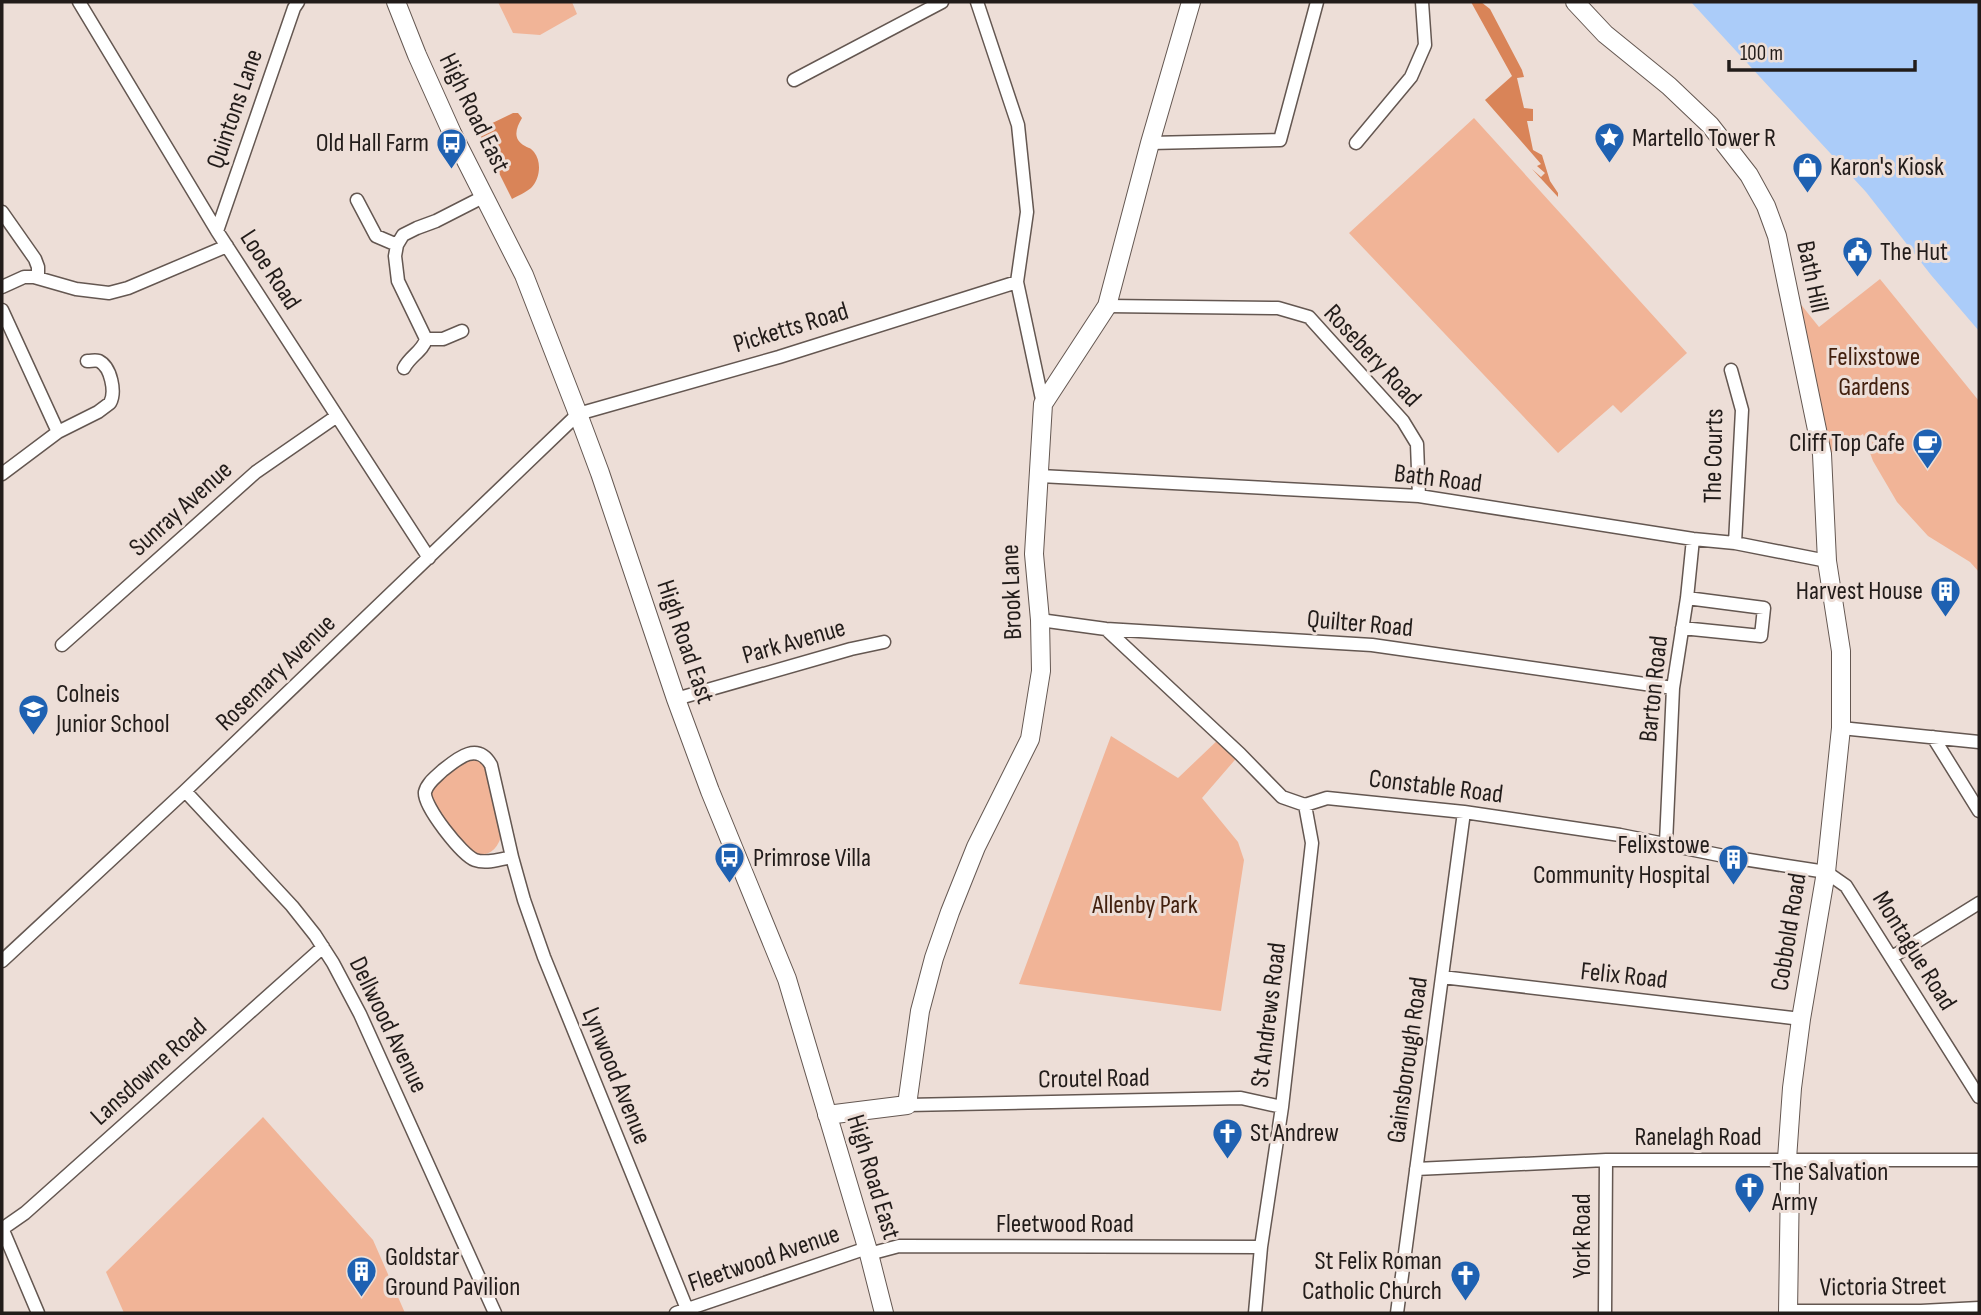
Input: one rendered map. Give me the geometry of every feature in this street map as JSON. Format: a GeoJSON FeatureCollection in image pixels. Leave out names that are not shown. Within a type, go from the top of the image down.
{"type":"FeatureCollection","features":[{"type":"Feature","properties":{"kind":"street","name":"Looe Road"},"geometry":{"type":"LineString","coordinates":[[79,2],[217,231],[429,558]]}},
{"type":"Feature","properties":{"kind":"street","name":"Quintons Lane"},"geometry":{"type":"LineString","coordinates":[[217,231],[298,2]]}},
{"type":"Feature","properties":{"kind":"street","name":"High Road East"},"geometry":{"type":"LineString","coordinates":[[396,2],[452,133],[524,275],[600,473],[676,699],[710,791],[787,979],[884,1313]]}},
{"type":"Feature","properties":{"kind":"street"},"geometry":{"type":"LineString","coordinates":[[794,80],[942,2]]}},
{"type":"Feature","properties":{"kind":"street"},"geometry":{"type":"LineString","coordinates":[[977,2],[1018,125],[1027,212],[1017,282],[1043,404]]}},
{"type":"Feature","properties":{"kind":"street"},"geometry":{"type":"LineString","coordinates":[[1043,404],[1107,306],[1191,2]]}},
{"type":"Feature","properties":{"kind":"street"},"geometry":{"type":"LineString","coordinates":[[1150,143],[1280,141],[1317,2]]}},
{"type":"Feature","properties":{"kind":"street"},"geometry":{"type":"LineString","coordinates":[[1356,143],[1411,77],[1425,45],[1422,2]]}},
{"type":"Feature","properties":{"kind":"street","name":"Bath Hill"},"geometry":{"type":"LineString","coordinates":[[1575,2],[1605,34],[1669,86],[1710,125],[1749,175],[1766,205],[1777,236],[1822,454],[1827,561]]}},
{"type":"Feature","properties":{"kind":"street"},"geometry":{"type":"LineString","coordinates":[[404,368],[426,339],[398,281],[395,256],[397,245],[403,235],[485,195]]}},
{"type":"Feature","properties":{"kind":"street"},"geometry":{"type":"LineString","coordinates":[[357,200],[376,236],[397,245]]}},
{"type":"Feature","properties":{"kind":"street"},"geometry":{"type":"LineString","coordinates":[[2,212],[35,259],[38,277]]}},
{"type":"Feature","properties":{"kind":"street"},"geometry":{"type":"LineString","coordinates":[[2,287],[24,277],[38,277],[76,289],[109,293],[128,288],[227,246]]}},
{"type":"Feature","properties":{"kind":"street","name":"Picketts Road"},"geometry":{"type":"LineString","coordinates":[[578,414],[779,357],[1017,282]]}},
{"type":"Feature","properties":{"kind":"street","name":"Rosebery Road"},"geometry":{"type":"LineString","coordinates":[[1107,306],[1278,308],[1309,317],[1403,421],[1417,444],[1419,496]]}},
{"type":"Feature","properties":{"kind":"street"},"geometry":{"type":"LineString","coordinates":[[2,310],[58,432]]}},
{"type":"Feature","properties":{"kind":"street"},"geometry":{"type":"LineString","coordinates":[[426,339],[443,339],[462,331]]}},
{"type":"Feature","properties":{"kind":"street"},"geometry":{"type":"LineString","coordinates":[[2,474],[58,432],[104,408],[113,399],[112,385],[102,363],[97,360],[87,361]]}},
{"type":"Feature","properties":{"kind":"street","name":"The Courts"},"geometry":{"type":"LineString","coordinates":[[1731,370],[1742,410],[1735,543]]}},
{"type":"Feature","properties":{"kind":"street","name":"Brook Lane"},"geometry":{"type":"LineString","coordinates":[[907,1105],[920,1011],[942,935],[976,847],[1030,739],[1041,671],[1034,554],[1043,404]]}},
{"type":"Feature","properties":{"kind":"street","name":"Rosemary Avenue"},"geometry":{"type":"LineString","coordinates":[[2,961],[185,791],[578,414]]}},
{"type":"Feature","properties":{"kind":"street","name":"Sunray Avenue"},"geometry":{"type":"LineString","coordinates":[[62,645],[256,472],[337,416]]}},
{"type":"Feature","properties":{"kind":"street","name":"Bath Road"},"geometry":{"type":"LineString","coordinates":[[1040,476],[1419,496],[1693,539],[1735,543],[1827,561]]}},
{"type":"Feature","properties":{"kind":"street","name":"Barton Road"},"geometry":{"type":"LineString","coordinates":[[1666,844],[1673,688],[1693,539]]}},
{"type":"Feature","properties":{"kind":"street","name":"Cobbold Road"},"geometry":{"type":"LineString","coordinates":[[1788,1312],[1790,1178],[1787,1159],[1792,1088],[1826,872],[1841,728],[1842,651],[1827,561]]}},
{"type":"Feature","properties":{"kind":"street"},"geometry":{"type":"LineString","coordinates":[[1682,628],[1761,636],[1764,608],[1687,598]]}},
{"type":"Feature","properties":{"kind":"street","name":"Quilter Road"},"geometry":{"type":"LineString","coordinates":[[1040,620],[1106,629],[1372,645],[1673,688]]}},
{"type":"Feature","properties":{"kind":"street"},"geometry":{"type":"LineString","coordinates":[[1106,629],[1240,754],[1282,797],[1305,805]]}},
{"type":"Feature","properties":{"kind":"street","name":"Park Avenue"},"geometry":{"type":"LineString","coordinates":[[676,699],[884,642]]}},
{"type":"Feature","properties":{"kind":"street"},"geometry":{"type":"LineString","coordinates":[[1841,728],[1979,742]]}},
{"type":"Feature","properties":{"kind":"street"},"geometry":{"type":"LineString","coordinates":[[1933,737],[1979,811]]}},
{"type":"Feature","properties":{"kind":"street","name":"Lynwood Avenue"},"geometry":{"type":"LineString","coordinates":[[512,857],[474,859],[463,850],[430,810],[426,800],[426,788],[460,757],[472,753],[480,754],[491,765],[527,910],[681,1311]]}},
{"type":"Feature","properties":{"kind":"street","name":"Dellwood Avenue"},"geometry":{"type":"LineString","coordinates":[[185,791],[292,906],[323,947],[360,1014],[495,1313]]}},
{"type":"Feature","properties":{"kind":"street","name":"Constable Road"},"geometry":{"type":"LineString","coordinates":[[1305,805],[1327,798],[1464,812],[1826,872]]}},
{"type":"Feature","properties":{"kind":"street","name":"St Andrews Road"},"geometry":{"type":"LineString","coordinates":[[1255,1313],[1312,843],[1305,805]]}},
{"type":"Feature","properties":{"kind":"street","name":"Gainsborough Road"},"geometry":{"type":"LineString","coordinates":[[1397,1313],[1464,812]]}},
{"type":"Feature","properties":{"kind":"street","name":"Montague Road"},"geometry":{"type":"LineString","coordinates":[[1826,872],[1846,886],[1979,1097]]}},
{"type":"Feature","properties":{"kind":"street"},"geometry":{"type":"LineString","coordinates":[[1892,957],[1979,903]]}},
{"type":"Feature","properties":{"kind":"street","name":"Lansdowne Road"},"geometry":{"type":"LineString","coordinates":[[2,1229],[25,1213],[323,947]]}},
{"type":"Feature","properties":{"kind":"street","name":"Felix Road"},"geometry":{"type":"LineString","coordinates":[[1442,977],[1801,1019]]}},
{"type":"Feature","properties":{"kind":"street","name":"Croutel Road"},"geometry":{"type":"LineString","coordinates":[[907,1105],[1241,1098],[1282,1107]]}},
{"type":"Feature","properties":{"kind":"street"},"geometry":{"type":"LineString","coordinates":[[827,1115],[907,1105]]}},
{"type":"Feature","properties":{"kind":"street","name":"Ranelagh Road"},"geometry":{"type":"LineString","coordinates":[[1416,1169],[1606,1160],[1979,1160]]}},
{"type":"Feature","properties":{"kind":"street","name":"York Road"},"geometry":{"type":"LineString","coordinates":[[1605,1313],[1606,1160]]}},
{"type":"Feature","properties":{"kind":"street"},"geometry":{"type":"LineString","coordinates":[[2,1229],[38,1313]]}},
{"type":"Feature","properties":{"kind":"street","name":"Fleetwood Road"},"geometry":{"type":"LineString","coordinates":[[868,1251],[899,1246],[1261,1247]]}},
{"type":"Feature","properties":{"kind":"street","name":"Fleetwood Avenue"},"geometry":{"type":"LineString","coordinates":[[681,1311],[868,1251]]}},
{"type":"Feature","properties":{"kind":"street","name":"Victoria Street"},"geometry":{"type":"LineString","coordinates":[[1788,1312],[1979,1308]]}},
{"type":"Feature","properties":{"kind":"green space"},"geometry":{"type":"Polygon","coordinates":[[[498,2],[572,2],[577,14],[540,35],[513,33],[498,2]]]}},
{"type":"Feature","properties":{"kind":"green space"},"geometry":{"type":"Polygon","coordinates":[[[1474,118],[1687,353],[1621,413],[1613,405],[1558,453],[1349,233],[1474,118]]]}},
{"type":"Feature","properties":{"kind":"green space","name":"Felixstowe Gardens"},"geometry":{"type":"Polygon","coordinates":[[[1880,279],[1979,401],[1979,572],[1970,562],[1928,536],[1897,502],[1873,461],[1863,434],[1827,455],[1795,297],[1819,327],[1880,279]]]}},
{"type":"Feature","properties":{"kind":"green space","name":"Allenby Park"},"geometry":{"type":"Polygon","coordinates":[[[1111,736],[1178,778],[1221,737],[1240,754],[1202,798],[1238,842],[1244,860],[1221,1011],[1019,984],[1111,736]]]}},
{"type":"Feature","properties":{"kind":"green space"},"geometry":{"type":"Polygon","coordinates":[[[477,758],[487,764],[502,833],[492,851],[479,855],[473,854],[432,807],[430,789],[462,761],[477,758]]]}},
{"type":"Feature","properties":{"kind":"green space"},"geometry":{"type":"Polygon","coordinates":[[[263,1117],[373,1240],[405,1313],[124,1313],[106,1272],[263,1117]]]}},
{"type":"Feature","properties":{"kind":"shaded area"},"geometry":{"type":"Polygon","coordinates":[[[1471,2],[1481,2],[1490,9],[1522,70],[1524,77],[1517,78],[1524,108],[1533,109],[1533,121],[1527,121],[1533,150],[1542,155],[1558,197],[1532,169],[1541,177],[1545,173],[1537,166],[1541,164],[1485,100],[1512,76],[1471,2]]]}},
{"type":"Feature","properties":{"kind":"shaded area"},"geometry":{"type":"Polygon","coordinates":[[[518,113],[522,118],[517,129],[518,140],[534,152],[539,165],[534,184],[512,199],[479,133],[480,129],[518,113]]]}},
{"type":"Feature","properties":{"kind":"water"},"geometry":{"type":"Polygon","coordinates":[[[1691,2],[1979,2],[1979,331],[1866,192],[1691,2]]]}},
{"type":"Feature","properties":{"kind":"place","name":"Martello Tower R"},"geometry":{"type":"Point","coordinates":[1609,165]}},
{"type":"Feature","properties":{"kind":"place","name":"Old Hall Farm"},"geometry":{"type":"Point","coordinates":[452,170]}},
{"type":"Feature","properties":{"kind":"place","name":"Karon's Kiosk"},"geometry":{"type":"Point","coordinates":[1807,194]}},
{"type":"Feature","properties":{"kind":"place","name":"The Hut"},"geometry":{"type":"Point","coordinates":[1857,279]}},
{"type":"Feature","properties":{"kind":"place","name":"Cliff Top Cafe"},"geometry":{"type":"Point","coordinates":[1928,470]}},
{"type":"Feature","properties":{"kind":"place","name":"Harvest House"},"geometry":{"type":"Point","coordinates":[1946,618]}},
{"type":"Feature","properties":{"kind":"place","name":"Colneis Junior School"},"geometry":{"type":"Point","coordinates":[33,736]}},
{"type":"Feature","properties":{"kind":"place","name":"Primrose Villa"},"geometry":{"type":"Point","coordinates":[730,885]}},
{"type":"Feature","properties":{"kind":"place","name":"Felixstowe Community Hospital"},"geometry":{"type":"Point","coordinates":[1733,887]}},
{"type":"Feature","properties":{"kind":"place","name":"St Andrew"},"geometry":{"type":"Point","coordinates":[1227,1160]}},
{"type":"Feature","properties":{"kind":"place","name":"The Salvation Army"},"geometry":{"type":"Point","coordinates":[1749,1214]}},
{"type":"Feature","properties":{"kind":"place","name":"Goldstar Ground Pavilion"},"geometry":{"type":"Point","coordinates":[362,1299]}},
{"type":"Feature","properties":{"kind":"place","name":"St Felix Roman Catholic Church"},"geometry":{"type":"Point","coordinates":[1465,1303]}}]}
